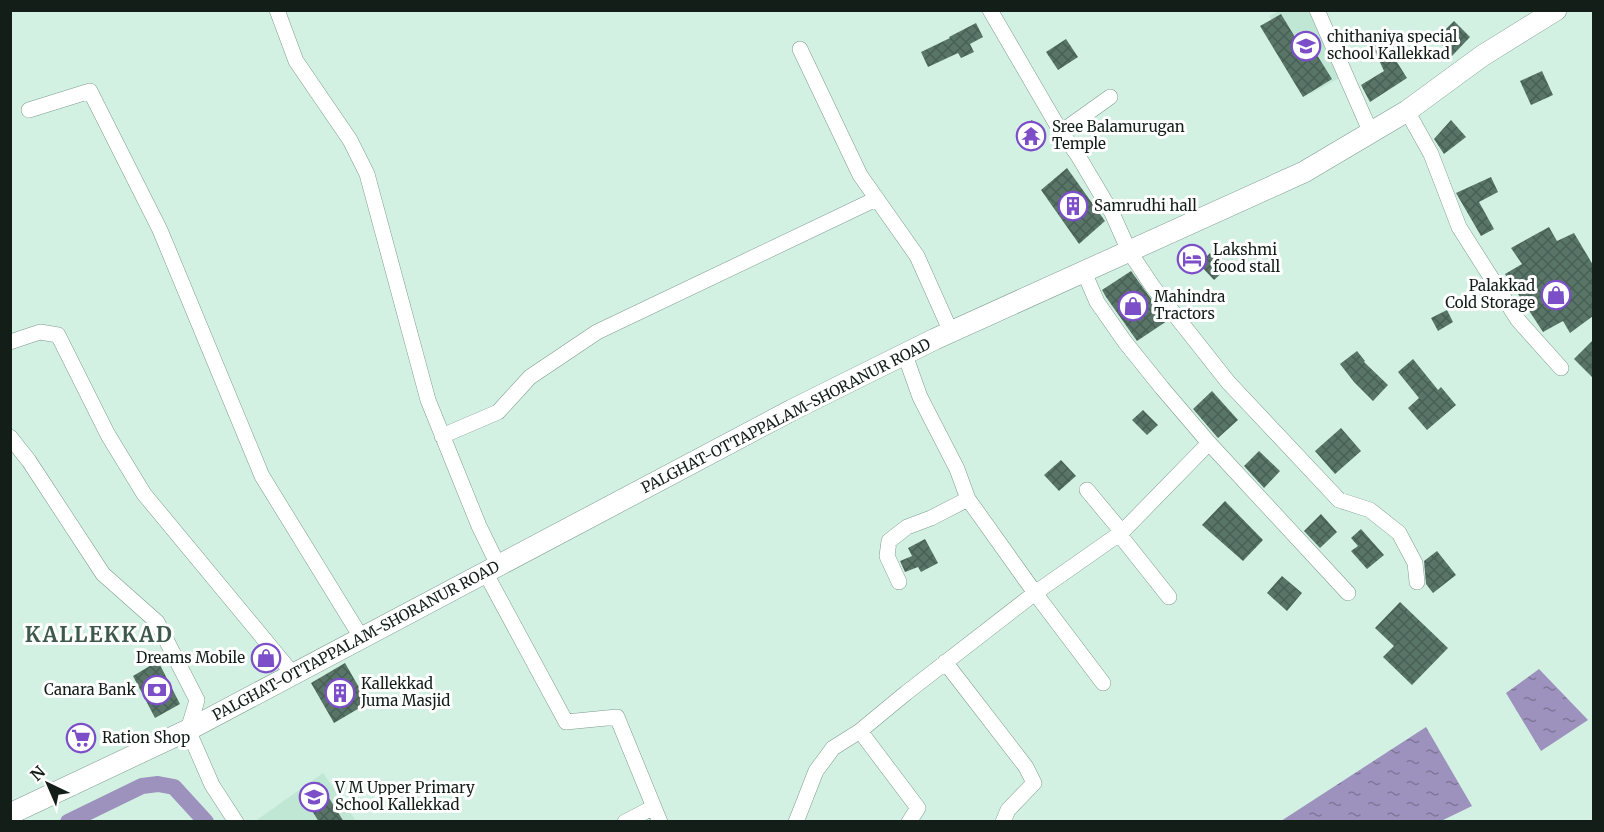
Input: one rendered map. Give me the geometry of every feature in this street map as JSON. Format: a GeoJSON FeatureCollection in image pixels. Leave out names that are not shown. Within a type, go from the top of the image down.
{"type":"FeatureCollection","features":[{"type":"Feature","properties":{"kind":"main road","name":"PALGHAT-OTTAPPALAM-SHORANUR ROAD"},"geometry":{"type":"LineString","coordinates":[[10,814],[188,730],[792,410],[951,332],[1304,172],[1407,111],[1482,56],[1556,10]]}},
{"type":"Feature","properties":{"kind":"street"},"geometry":{"type":"LineString","coordinates":[[277,10],[296,61],[350,140],[367,174],[428,400],[479,526],[492,568],[566,722],[617,717],[660,822]]}},
{"type":"Feature","properties":{"kind":"street"},"geometry":{"type":"LineString","coordinates":[[1317,10],[1371,133]]}},
{"type":"Feature","properties":{"kind":"street"},"geometry":{"type":"LineString","coordinates":[[992,11],[1061,132],[1077,154],[1112,213],[1129,252],[1153,287],[1228,382],[1339,500],[1370,510],[1399,533],[1415,563],[1417,582]]}},
{"type":"Feature","properties":{"kind":"street"},"geometry":{"type":"LineString","coordinates":[[800,49],[860,175],[917,256],[951,332]]}},
{"type":"Feature","properties":{"kind":"street"},"geometry":{"type":"LineString","coordinates":[[29,110],[90,92],[160,230],[262,476],[361,637]]}},
{"type":"Feature","properties":{"kind":"street"},"geometry":{"type":"LineString","coordinates":[[1061,132],[1110,97]]}},
{"type":"Feature","properties":{"kind":"street"},"geometry":{"type":"LineString","coordinates":[[1407,111],[1431,154],[1459,227],[1518,320],[1561,368]]}},
{"type":"Feature","properties":{"kind":"street"},"geometry":{"type":"LineString","coordinates":[[442,436],[498,412],[530,377],[597,332],[876,199]]}},
{"type":"Feature","properties":{"kind":"street"},"geometry":{"type":"LineString","coordinates":[[1084,272],[1097,302],[1125,342],[1209,443],[1348,593]]}},
{"type":"Feature","properties":{"kind":"street"},"geometry":{"type":"LineString","coordinates":[[10,342],[40,332],[58,335],[108,435],[144,494],[293,674]]}},
{"type":"Feature","properties":{"kind":"street"},"geometry":{"type":"LineString","coordinates":[[905,355],[920,397],[957,469],[968,499],[1103,683]]}},
{"type":"Feature","properties":{"kind":"street"},"geometry":{"type":"LineString","coordinates":[[10,436],[103,574],[157,622],[197,700],[188,730],[212,784],[236,822]]}},
{"type":"Feature","properties":{"kind":"street"},"geometry":{"type":"LineString","coordinates":[[796,822],[816,771],[832,748],[860,731],[1035,593],[1120,533],[1209,443]]}},
{"type":"Feature","properties":{"kind":"street"},"geometry":{"type":"LineString","coordinates":[[1087,490],[1169,597]]}},
{"type":"Feature","properties":{"kind":"street"},"geometry":{"type":"LineString","coordinates":[[899,582],[887,556],[889,542],[908,527],[968,499]]}},
{"type":"Feature","properties":{"kind":"street"},"geometry":{"type":"LineString","coordinates":[[945,662],[1026,766],[1034,783],[1008,810],[1003,822]]}},
{"type":"Feature","properties":{"kind":"street"},"geometry":{"type":"LineString","coordinates":[[860,731],[918,808],[909,822]]}},
{"type":"Feature","properties":{"kind":"street"},"geometry":{"type":"LineString","coordinates":[[625,822],[654,807]]}},
{"type":"Feature","properties":{"kind":"shaded area","name":"chithaniya special school Kallekkad"},"geometry":{"type":"Polygon","coordinates":[[[1279,11],[1308,11],[1343,76],[1310,94],[1269,16],[1279,11]]]}},
{"type":"Feature","properties":{"kind":"shaded area","name":"V M Upper Primary School Kallekkad"},"geometry":{"type":"Polygon","coordinates":[[[323,773],[356,821],[254,822],[323,773]]]}},
{"type":"Feature","properties":{"kind":"water"},"geometry":{"type":"Polygon","coordinates":[[[1539,669],[1588,720],[1541,751],[1506,693],[1539,669]]]}},
{"type":"Feature","properties":{"kind":"water"},"geometry":{"type":"Polygon","coordinates":[[[1426,727],[1472,806],[1441,821],[1281,821],[1426,727]]]}},
{"type":"Feature","properties":{"kind":"building"},"geometry":{"type":"Polygon","coordinates":[[[1281,14],[1309,60],[1317,55],[1332,79],[1303,97],[1260,26],[1281,14]]]}},
{"type":"Feature","properties":{"kind":"building"},"geometry":{"type":"Polygon","coordinates":[[[1454,21],[1470,37],[1452,56],[1436,39],[1454,21]]]}},
{"type":"Feature","properties":{"kind":"building"},"geometry":{"type":"Polygon","coordinates":[[[976,23],[983,37],[970,44],[974,52],[961,58],[958,53],[928,67],[921,52],[976,23]]]}},
{"type":"Feature","properties":{"kind":"building"},"geometry":{"type":"Polygon","coordinates":[[[1400,33],[1409,52],[1395,59],[1407,78],[1370,102],[1361,85],[1384,71],[1372,45],[1400,33]]]}},
{"type":"Feature","properties":{"kind":"building"},"geometry":{"type":"Polygon","coordinates":[[[1066,39],[1078,57],[1058,70],[1046,52],[1066,39]]]}},
{"type":"Feature","properties":{"kind":"building"},"geometry":{"type":"Polygon","coordinates":[[[1542,71],[1553,95],[1531,105],[1520,81],[1542,71]]]}},
{"type":"Feature","properties":{"kind":"building","name":"Sree Balamurugan Temple"},"geometry":{"type":"Polygon","coordinates":[[[1032,120],[1044,139],[1030,151],[1017,133],[1032,120]]]}},
{"type":"Feature","properties":{"kind":"building"},"geometry":{"type":"Polygon","coordinates":[[[1451,120],[1466,137],[1444,154],[1434,139],[1451,120]]]}},
{"type":"Feature","properties":{"kind":"building","name":"Samrudhi hall"},"geometry":{"type":"Polygon","coordinates":[[[1067,168],[1105,221],[1079,244],[1041,190],[1067,168]]]}},
{"type":"Feature","properties":{"kind":"building"},"geometry":{"type":"Polygon","coordinates":[[[1491,177],[1498,192],[1479,202],[1494,229],[1481,236],[1456,193],[1491,177]]]}},
{"type":"Feature","properties":{"kind":"building","name":"Palakkad Cold Storage"},"geometry":{"type":"Polygon","coordinates":[[[1549,227],[1557,241],[1574,233],[1593,265],[1593,316],[1570,333],[1563,321],[1543,332],[1505,274],[1522,264],[1511,248],[1549,227]]]}},
{"type":"Feature","properties":{"kind":"building"},"geometry":{"type":"Polygon","coordinates":[[[1210,253],[1225,270],[1214,280],[1199,264],[1210,253]]]}},
{"type":"Feature","properties":{"kind":"building","name":"Mahindra Tractors"},"geometry":{"type":"Polygon","coordinates":[[[1131,271],[1167,321],[1137,341],[1102,290],[1131,271]]]}},
{"type":"Feature","properties":{"kind":"building"},"geometry":{"type":"Polygon","coordinates":[[[1447,310],[1453,322],[1438,331],[1431,318],[1447,310]]]}},
{"type":"Feature","properties":{"kind":"building"},"geometry":{"type":"Polygon","coordinates":[[[1593,340],[1593,378],[1574,359],[1593,340]]]}},
{"type":"Feature","properties":{"kind":"building"},"geometry":{"type":"Polygon","coordinates":[[[1357,351],[1364,362],[1388,385],[1373,401],[1340,364],[1357,351]]]}},
{"type":"Feature","properties":{"kind":"building"},"geometry":{"type":"Polygon","coordinates":[[[1413,359],[1438,390],[1441,387],[1456,405],[1427,430],[1408,408],[1419,398],[1398,372],[1413,359]]]}},
{"type":"Feature","properties":{"kind":"building"},"geometry":{"type":"Polygon","coordinates":[[[1212,391],[1238,420],[1218,438],[1193,409],[1212,391]]]}},
{"type":"Feature","properties":{"kind":"building"},"geometry":{"type":"Polygon","coordinates":[[[1143,410],[1158,425],[1147,435],[1132,420],[1143,410]]]}},
{"type":"Feature","properties":{"kind":"building"},"geometry":{"type":"Polygon","coordinates":[[[1341,428],[1361,451],[1335,474],[1315,451],[1341,428]]]}},
{"type":"Feature","properties":{"kind":"building"},"geometry":{"type":"Polygon","coordinates":[[[1259,451],[1280,471],[1264,488],[1244,466],[1259,451]]]}},
{"type":"Feature","properties":{"kind":"building"},"geometry":{"type":"Polygon","coordinates":[[[1061,460],[1076,476],[1059,491],[1044,475],[1061,460]]]}},
{"type":"Feature","properties":{"kind":"building"},"geometry":{"type":"Polygon","coordinates":[[[1225,501],[1263,540],[1243,561],[1202,525],[1225,501]]]}},
{"type":"Feature","properties":{"kind":"building"},"geometry":{"type":"Polygon","coordinates":[[[1321,514],[1337,532],[1320,548],[1304,531],[1321,514]]]}},
{"type":"Feature","properties":{"kind":"building"},"geometry":{"type":"Polygon","coordinates":[[[1361,529],[1384,555],[1367,569],[1351,551],[1358,546],[1351,538],[1361,529]]]}},
{"type":"Feature","properties":{"kind":"building"},"geometry":{"type":"Polygon","coordinates":[[[925,539],[938,563],[921,572],[918,567],[905,572],[900,561],[912,556],[908,548],[925,539]]]}},
{"type":"Feature","properties":{"kind":"building"},"geometry":{"type":"Polygon","coordinates":[[[1437,551],[1456,575],[1433,593],[1426,584],[1424,561],[1437,551]]]}},
{"type":"Feature","properties":{"kind":"building"},"geometry":{"type":"Polygon","coordinates":[[[1282,576],[1302,593],[1287,611],[1267,593],[1282,576]]]}},
{"type":"Feature","properties":{"kind":"building"},"geometry":{"type":"Polygon","coordinates":[[[1400,602],[1448,648],[1412,685],[1383,657],[1394,646],[1375,628],[1400,602]]]}},
{"type":"Feature","properties":{"kind":"building","name":"Canara Bank"},"geometry":{"type":"Polygon","coordinates":[[[158,661],[180,704],[155,718],[133,676],[158,661]]]}},
{"type":"Feature","properties":{"kind":"building","name":"Kallekkad Juma Masjid"},"geometry":{"type":"Polygon","coordinates":[[[345,663],[368,703],[334,723],[311,683],[345,663]]]}},
{"type":"Feature","properties":{"kind":"building"},"geometry":{"type":"Polygon","coordinates":[[[319,782],[344,822],[319,822],[301,793],[319,782]]]}},
{"type":"Feature","properties":{"kind":"waterway"},"geometry":{"type":"LineString","coordinates":[[68,822],[142,786],[158,784],[174,787],[206,822]]}},
{"type":"Feature","properties":{"kind":"place","name":"chithaniya special school Kallekkad"},"geometry":{"type":"Point","coordinates":[1306,46]}},
{"type":"Feature","properties":{"kind":"place","name":"Sree Balamurugan Temple"},"geometry":{"type":"Point","coordinates":[1031,136]}},
{"type":"Feature","properties":{"kind":"place","name":"Samrudhi hall"},"geometry":{"type":"Point","coordinates":[1073,206]}},
{"type":"Feature","properties":{"kind":"place","name":"Lakshmi food stall"},"geometry":{"type":"Point","coordinates":[1192,259]}},
{"type":"Feature","properties":{"kind":"place","name":"Palakkad Cold Storage"},"geometry":{"type":"Point","coordinates":[1556,295]}},
{"type":"Feature","properties":{"kind":"place","name":"Mahindra Tractors"},"geometry":{"type":"Point","coordinates":[1133,306]}},
{"type":"Feature","properties":{"kind":"place","name":"Dreams Mobile"},"geometry":{"type":"Point","coordinates":[266,658]}},
{"type":"Feature","properties":{"kind":"place","name":"Canara Bank"},"geometry":{"type":"Point","coordinates":[157,690]}},
{"type":"Feature","properties":{"kind":"place","name":"Kallekkad Juma Masjid"},"geometry":{"type":"Point","coordinates":[340,693]}},
{"type":"Feature","properties":{"kind":"place","name":"Ration Shop"},"geometry":{"type":"Point","coordinates":[81,738]}},
{"type":"Feature","properties":{"kind":"place","name":"V M Upper Primary School Kallekkad"},"geometry":{"type":"Point","coordinates":[314,797]}},
{"type":"Feature","properties":{"kind":"district","name":"KALLEKKAD"},"geometry":{"type":"Point","coordinates":[99,635]}}]}
